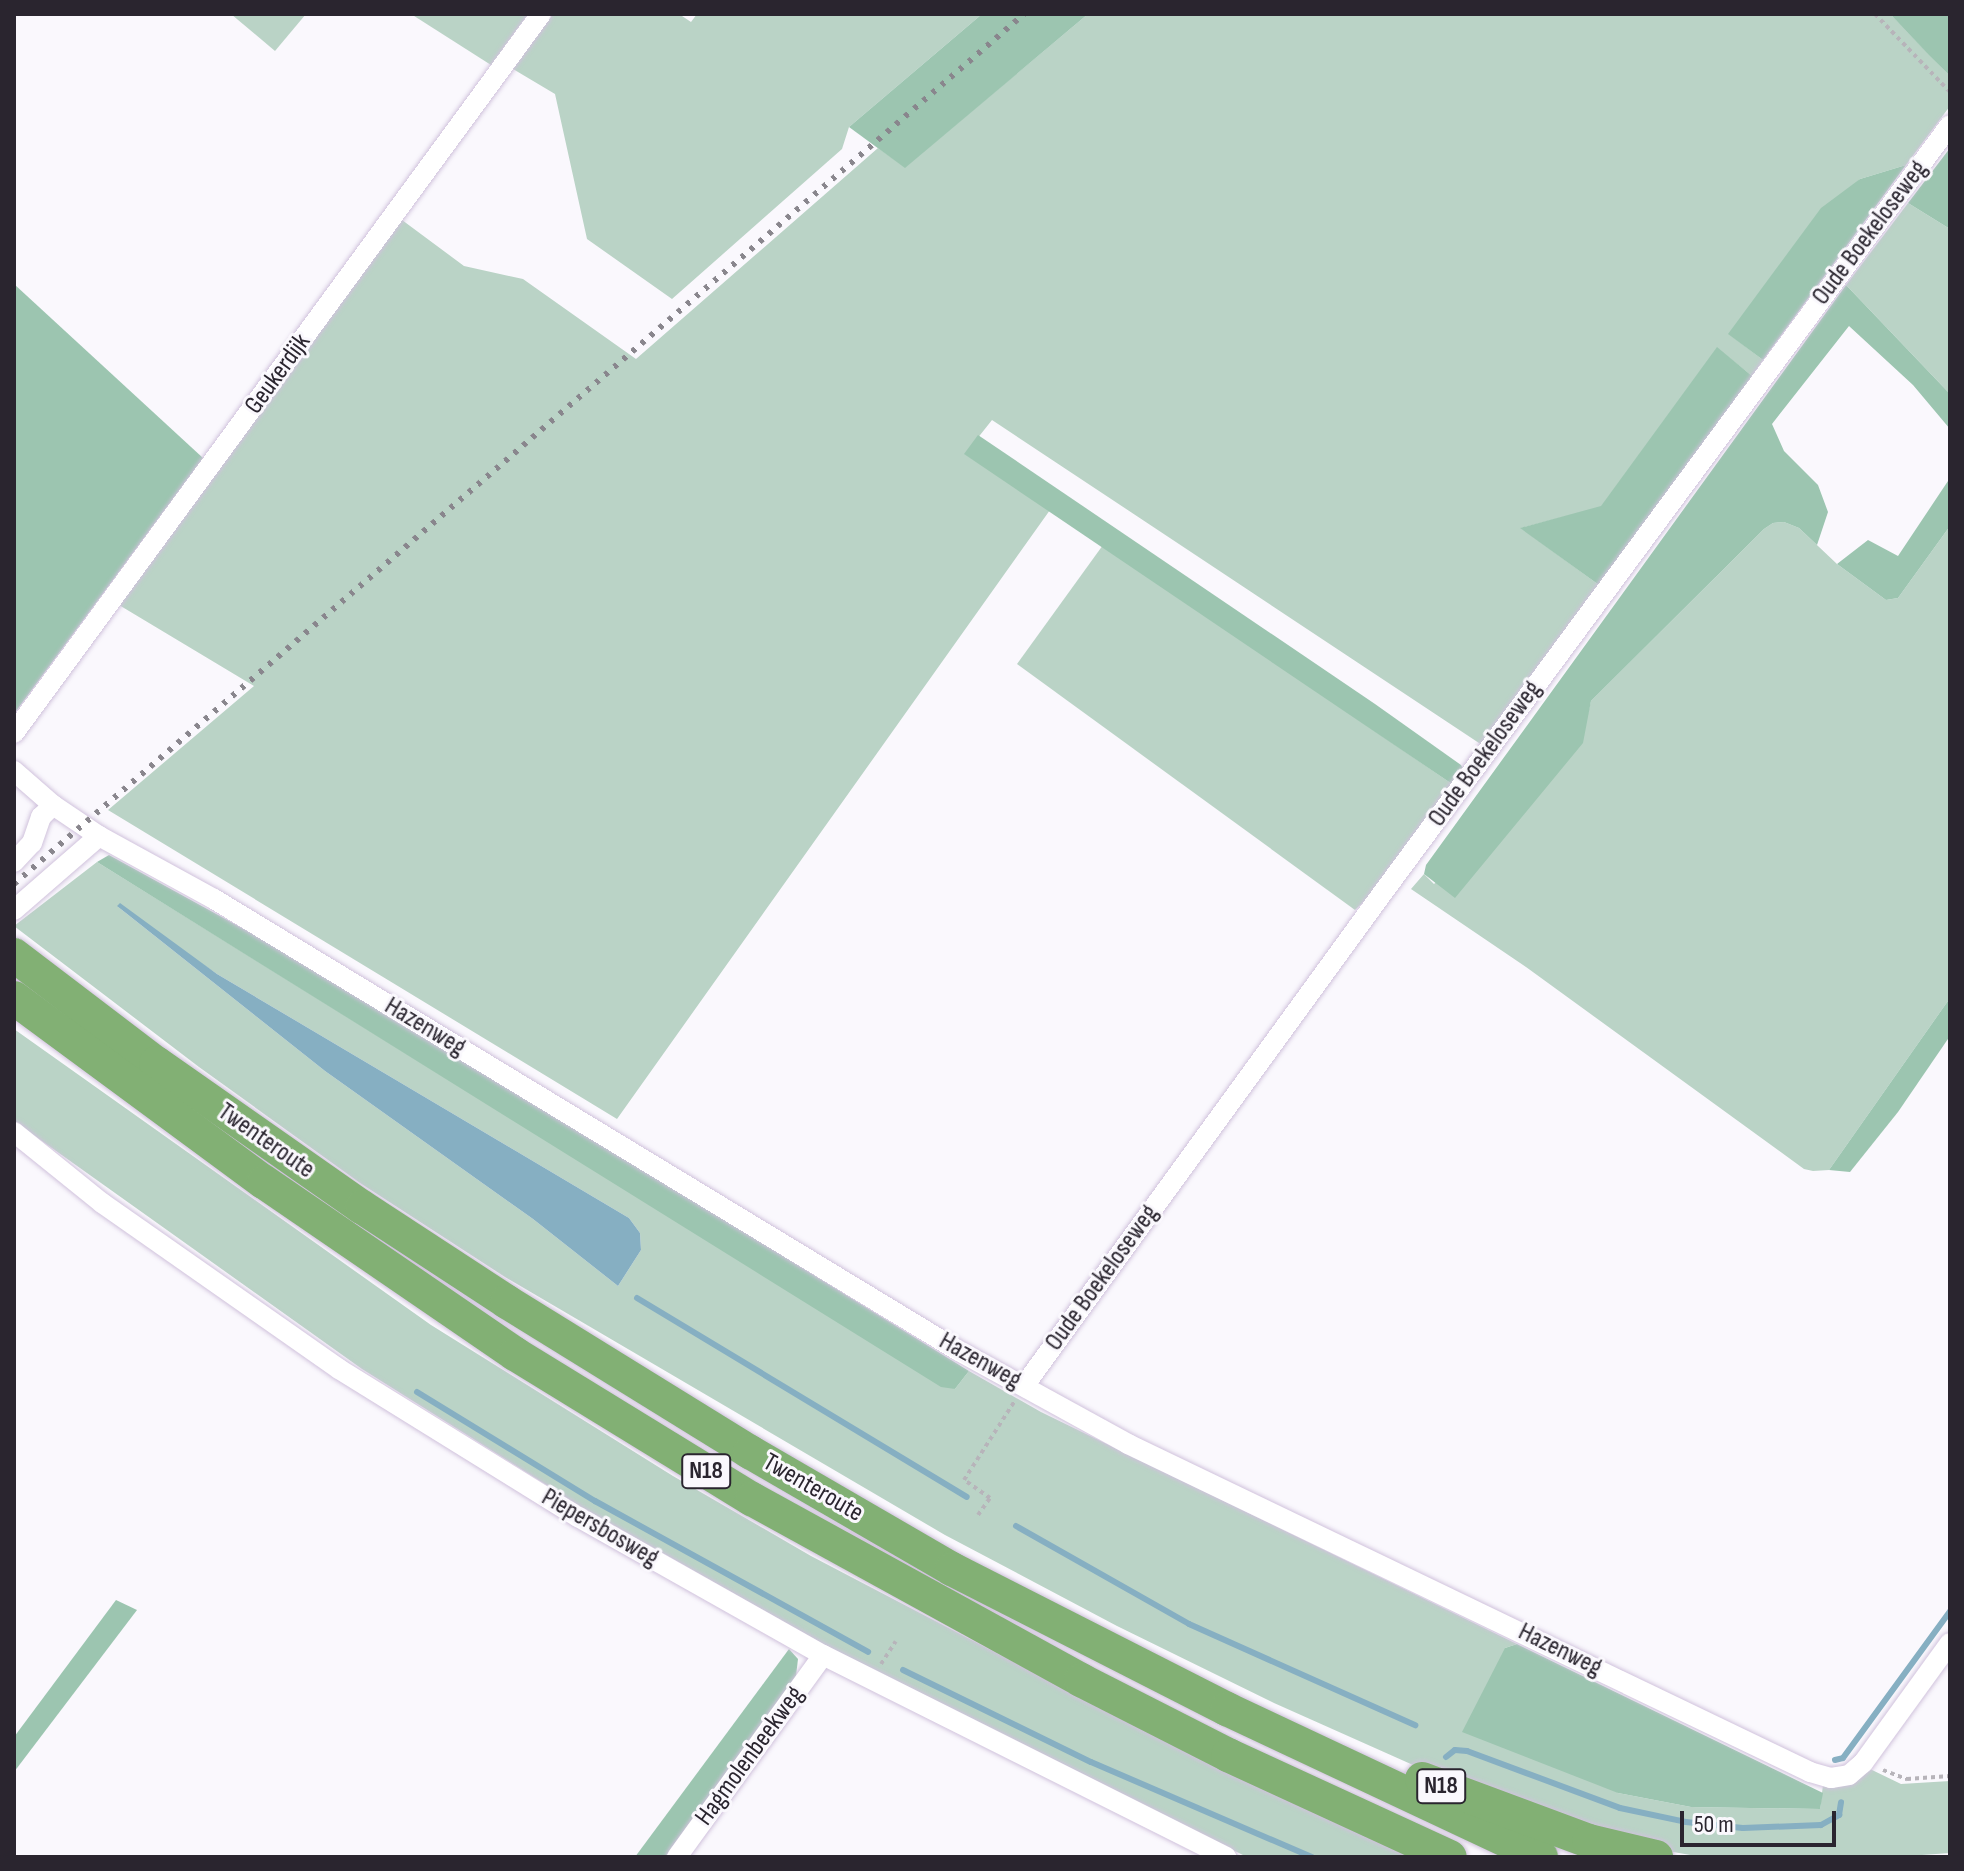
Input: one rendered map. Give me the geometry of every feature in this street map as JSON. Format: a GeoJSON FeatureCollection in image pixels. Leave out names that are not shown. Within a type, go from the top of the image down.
{"type":"FeatureCollection","features":[{"type":"Feature","properties":{"kind":"highway","name":"Twenteroute"},"geometry":{"type":"LineString","coordinates":[[14,955],[282,1153],[629,1379],[952,1569],[1227,1709],[1541,1857]]}},
{"type":"Feature","properties":{"kind":"highway","name":"Twenteroute"},"geometry":{"type":"LineString","coordinates":[[14,998],[264,1182],[515,1354],[752,1499],[1108,1694],[1228,1755],[1450,1857]]}},
{"type":"Feature","properties":{"kind":"highway","name":"N18"},"geometry":{"type":"LineString","coordinates":[[1227,1709],[1553,1829],[1656,1857]]}},
{"type":"Feature","properties":{"kind":"street","name":"Geukerdijk"},"geometry":{"type":"LineString","coordinates":[[14,733],[541,14]]}},
{"type":"Feature","properties":{"kind":"street","name":"Oude Boekeloseweg"},"geometry":{"type":"LineString","coordinates":[[1024,1386],[1396,874],[1950,125]]}},
{"type":"Feature","properties":{"kind":"street","name":"Hazenweg"},"geometry":{"type":"LineString","coordinates":[[14,771],[53,805],[99,836],[214,899],[959,1351],[1128,1444],[1810,1772],[1831,1778],[1849,1775],[1867,1758],[1950,1643]]}},
{"type":"Feature","properties":{"kind":"street"},"geometry":{"type":"LineString","coordinates":[[14,862],[32,843],[41,817],[53,805]]}},
{"type":"Feature","properties":{"kind":"street"},"geometry":{"type":"LineString","coordinates":[[14,910],[99,836]]}},
{"type":"Feature","properties":{"kind":"street","name":"Piepersbosweg"},"geometry":{"type":"LineString","coordinates":[[14,1132],[102,1203],[339,1369],[578,1517],[823,1655],[1226,1857]]}},
{"type":"Feature","properties":{"kind":"street","name":"Hagmolenbeekweg"},"geometry":{"type":"LineString","coordinates":[[677,1857],[823,1655]]}},
{"type":"Feature","properties":{"kind":"path"},"geometry":{"type":"LineString","coordinates":[[1875,14],[1950,92]]}},
{"type":"Feature","properties":{"kind":"path"},"geometry":{"type":"LineString","coordinates":[[978,1515],[990,1498],[964,1480],[1024,1386]]}},
{"type":"Feature","properties":{"kind":"path"},"geometry":{"type":"LineString","coordinates":[[1867,1758],[1898,1778],[1950,1776]]}},
{"type":"Feature","properties":{"kind":"green space"},"geometry":{"type":"Polygon","coordinates":[[[231,14],[306,14],[275,51],[231,14]]]}},
{"type":"Feature","properties":{"kind":"green space"},"geometry":{"type":"Polygon","coordinates":[[[411,14],[528,14],[491,65],[411,14]]]}},
{"type":"Feature","properties":{"kind":"green space"},"geometry":{"type":"Polygon","coordinates":[[[553,14],[679,14],[691,22],[697,14],[982,14],[849,127],[842,149],[672,299],[587,239],[555,94],[513,69],[553,14]]]}},
{"type":"Feature","properties":{"kind":"green space"},"geometry":{"type":"Polygon","coordinates":[[[982,14],[1088,14],[905,168],[849,127],[982,14]]]}},
{"type":"Feature","properties":{"kind":"green space"},"geometry":{"type":"Polygon","coordinates":[[[1088,14],[1890,14],[1950,76],[1950,106],[1906,165],[1860,179],[1729,334],[1763,360],[1752,376],[1717,348],[1601,507],[1521,528],[1599,585],[1482,745],[992,420],[965,454],[1050,510],[617,1119],[108,810],[254,686],[119,605],[402,220],[464,266],[523,279],[636,359],[878,148],[905,167],[1088,14]]]}},
{"type":"Feature","properties":{"kind":"green space"},"geometry":{"type":"Polygon","coordinates":[[[1890,14],[1950,14],[1950,76],[1929,55],[1890,14]]]}},
{"type":"Feature","properties":{"kind":"green space"},"geometry":{"type":"Polygon","coordinates":[[[1950,148],[1950,229],[1908,203],[1950,148]]]}},
{"type":"Feature","properties":{"kind":"green space"},"geometry":{"type":"Polygon","coordinates":[[[1906,165],[1763,360],[1728,334],[1821,208],[1860,179],[1906,165]]]}},
{"type":"Feature","properties":{"kind":"green space"},"geometry":{"type":"Polygon","coordinates":[[[1908,203],[1950,229],[1950,394],[1846,285],[1908,203]]]}},
{"type":"Feature","properties":{"kind":"green space"},"geometry":{"type":"Polygon","coordinates":[[[14,284],[203,458],[14,714],[14,284]]]}},
{"type":"Feature","properties":{"kind":"green space"},"geometry":{"type":"Polygon","coordinates":[[[1846,285],[1950,394],[1950,429],[1913,385],[1849,326],[1772,424],[1784,451],[1818,485],[1828,512],[1817,545],[1799,528],[1784,522],[1773,523],[1764,529],[1591,701],[1583,743],[1455,898],[1424,874],[1426,865],[1846,285]]]}},
{"type":"Feature","properties":{"kind":"green space"},"geometry":{"type":"Polygon","coordinates":[[[1717,347],[1752,376],[1599,585],[1520,528],[1601,506],[1717,347]]]}},
{"type":"Feature","properties":{"kind":"green space"},"geometry":{"type":"Polygon","coordinates":[[[978,435],[1375,704],[1461,765],[1465,772],[1455,786],[964,454],[978,435]]]}},
{"type":"Feature","properties":{"kind":"green space"},"geometry":{"type":"Polygon","coordinates":[[[1950,478],[1950,526],[1898,598],[1886,600],[1837,564],[1868,540],[1898,556],[1950,478]]]}},
{"type":"Feature","properties":{"kind":"green space"},"geometry":{"type":"Polygon","coordinates":[[[1784,522],[1799,528],[1837,564],[1886,600],[1898,598],[1950,526],[1950,998],[1829,1170],[1813,1171],[1804,1169],[1526,967],[1411,889],[1424,874],[1434,884],[1581,741],[1591,701],[1764,529],[1773,523],[1784,522]]]}},
{"type":"Feature","properties":{"kind":"green space"},"geometry":{"type":"Polygon","coordinates":[[[1103,545],[1455,786],[1384,882],[1355,910],[1017,664],[1103,545]]]}},
{"type":"Feature","properties":{"kind":"green space"},"geometry":{"type":"Polygon","coordinates":[[[109,855],[335,979],[969,1371],[955,1389],[941,1387],[97,862],[109,855]]]}},
{"type":"Feature","properties":{"kind":"green space"},"geometry":{"type":"Polygon","coordinates":[[[97,862],[720,1248],[955,1389],[969,1371],[1041,1412],[1517,1644],[1505,1648],[1618,1793],[1691,1807],[1820,1809],[1823,1785],[1870,1769],[1901,1784],[1950,1781],[1950,1853],[1894,1857],[1702,1857],[1656,1849],[1422,1769],[1274,1703],[1117,1626],[945,1535],[505,1277],[360,1183],[199,1067],[14,926],[97,862]],[[117,906],[325,1071],[533,1219],[618,1286],[641,1250],[640,1233],[629,1218],[217,974],[117,906]]]}},
{"type":"Feature","properties":{"kind":"green space"},"geometry":{"type":"Polygon","coordinates":[[[1950,998],[1950,1036],[1898,1112],[1850,1172],[1829,1170],[1950,998]]]}},
{"type":"Feature","properties":{"kind":"green space"},"geometry":{"type":"Polygon","coordinates":[[[14,1029],[431,1325],[673,1476],[811,1556],[1079,1696],[1415,1857],[1247,1857],[867,1669],[580,1506],[362,1369],[14,1121],[14,1029]]]}},
{"type":"Feature","properties":{"kind":"green space"},"geometry":{"type":"Polygon","coordinates":[[[116,1600],[137,1610],[14,1772],[14,1737],[116,1600]]]}},
{"type":"Feature","properties":{"kind":"green space"},"geometry":{"type":"Polygon","coordinates":[[[1517,1644],[1823,1793],[1820,1809],[1691,1807],[1618,1793],[1462,1732],[1505,1648],[1517,1644]]]}},
{"type":"Feature","properties":{"kind":"green space"},"geometry":{"type":"Polygon","coordinates":[[[789,1649],[798,1659],[796,1676],[665,1857],[635,1857],[789,1649]]]}},
{"type":"Feature","properties":{"kind":"water"},"geometry":{"type":"Polygon","coordinates":[[[120,903],[217,974],[629,1218],[640,1233],[641,1250],[618,1286],[533,1219],[325,1071],[117,906],[120,903]]]}},
{"type":"Feature","properties":{"kind":"waterway"},"geometry":{"type":"LineString","coordinates":[[637,1298],[967,1497]]}},
{"type":"Feature","properties":{"kind":"waterway"},"geometry":{"type":"LineString","coordinates":[[417,1392],[595,1501],[868,1652]]}},
{"type":"Feature","properties":{"kind":"waterway"},"geometry":{"type":"LineString","coordinates":[[1016,1526],[1189,1624],[1415,1725]]}},
{"type":"Feature","properties":{"kind":"waterway"},"geometry":{"type":"LineString","coordinates":[[1835,1760],[1843,1758],[1950,1611]]}},
{"type":"Feature","properties":{"kind":"waterway"},"geometry":{"type":"LineString","coordinates":[[903,1670],[1091,1762],[1312,1857]]}},
{"type":"Feature","properties":{"kind":"waterway"},"geometry":{"type":"LineString","coordinates":[[1446,1757],[1455,1750],[1467,1751],[1620,1808],[1686,1822],[1743,1828],[1821,1825],[1839,1815],[1841,1802]]}},
{"type":"Feature","properties":{"kind":"railway"},"geometry":{"type":"LineString","coordinates":[[14,884],[1024,14]]}}]}
